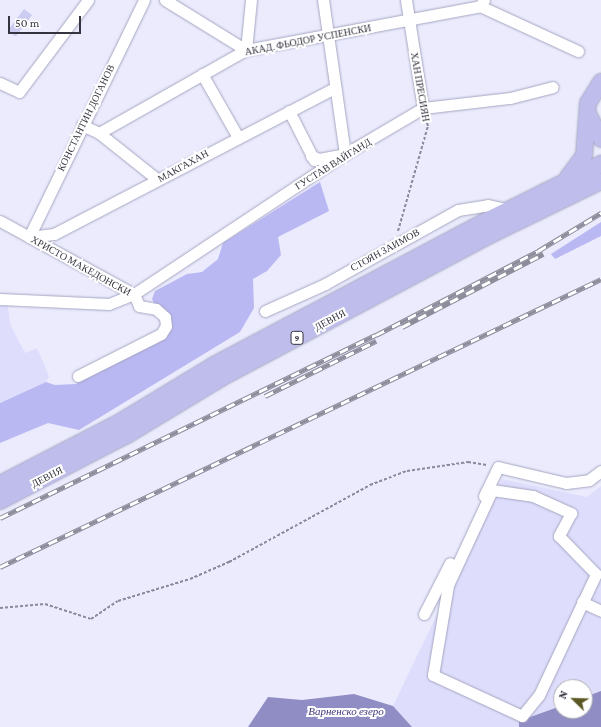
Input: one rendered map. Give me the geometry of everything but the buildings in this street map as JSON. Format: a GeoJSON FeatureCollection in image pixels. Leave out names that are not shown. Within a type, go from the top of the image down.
{"type":"FeatureCollection","features":[{"type":"Feature","properties":{"kind":"highway"},"geometry":{"type":"LineString","coordinates":[[601,82],[590,98],[588,116],[597,135],[601,160]]}},
{"type":"Feature","properties":{"kind":"highway"},"geometry":{"type":"LineString","coordinates":[[561,184],[582,161],[597,135]]}},
{"type":"Feature","properties":{"kind":"highway","name":"ДЕВНЯ"},"geometry":{"type":"LineString","coordinates":[[0,484],[120,422],[214,365],[509,210],[601,164]]}},
{"type":"Feature","properties":{"kind":"highway","name":"ДЕВНЯ"},"geometry":{"type":"LineString","coordinates":[[0,501],[127,436],[220,378],[492,234],[600,181]]}},
{"type":"Feature","properties":{"kind":"street"},"geometry":{"type":"LineString","coordinates":[[0,83],[19,92],[88,0]]}},
{"type":"Feature","properties":{"kind":"street","name":"КОНСТАНТИН ДОГАНОВ"},"geometry":{"type":"LineString","coordinates":[[29,237],[82,125],[144,0]]}},
{"type":"Feature","properties":{"kind":"street"},"geometry":{"type":"LineString","coordinates":[[166,0],[246,50],[251,0]]}},
{"type":"Feature","properties":{"kind":"street"},"geometry":{"type":"LineString","coordinates":[[311,156],[319,159],[345,154],[323,0]]}},
{"type":"Feature","properties":{"kind":"street","name":"ХАН ПРЕСИЯН"},"geometry":{"type":"LineString","coordinates":[[406,0],[423,108]]}},
{"type":"Feature","properties":{"kind":"street"},"geometry":{"type":"LineString","coordinates":[[482,3],[578,51]]}},
{"type":"Feature","properties":{"kind":"street","name":"АКАД. ФЬОДОР УСПЕНСКИ"},"geometry":{"type":"LineString","coordinates":[[99,133],[246,50],[329,37],[482,3]]}},
{"type":"Feature","properties":{"kind":"street"},"geometry":{"type":"LineString","coordinates":[[202,74],[238,137]]}},
{"type":"Feature","properties":{"kind":"street","name":"ГУСТАВ ВАЙГАНД"},"geometry":{"type":"LineString","coordinates":[[0,299],[109,304],[134,294],[345,154],[423,108],[510,98],[553,87]]}},
{"type":"Feature","properties":{"kind":"street","name":"МАКГАХАН"},"geometry":{"type":"LineString","coordinates":[[29,237],[54,234],[238,137],[335,88]]}},
{"type":"Feature","properties":{"kind":"street"},"geometry":{"type":"LineString","coordinates":[[289,111],[311,156],[321,170]]}},
{"type":"Feature","properties":{"kind":"street"},"geometry":{"type":"LineString","coordinates":[[82,125],[99,133],[158,180]]}},
{"type":"Feature","properties":{"kind":"street","name":"СТОЯН ЗАИМОВ"},"geometry":{"type":"LineString","coordinates":[[265,311],[325,284],[458,210],[488,205],[509,210]]}},
{"type":"Feature","properties":{"kind":"street","name":"ХРИСТО МАКЕДОНСКИ"},"geometry":{"type":"LineString","coordinates":[[0,221],[134,294],[139,306],[163,313],[166,322],[164,330],[78,376]]}},
{"type":"Feature","properties":{"kind":"street"},"geometry":{"type":"LineString","coordinates":[[424,614],[498,467],[566,483],[589,480],[601,471]]}},
{"type":"Feature","properties":{"kind":"street"},"geometry":{"type":"LineString","coordinates":[[492,490],[533,496],[570,513],[559,536],[596,574],[582,602],[539,695],[522,716],[433,675],[448,585],[492,490]]}},
{"type":"Feature","properties":{"kind":"street"},"geometry":{"type":"LineString","coordinates":[[582,602],[601,611]]}},
{"type":"Feature","properties":{"kind":"path","name":"ХАН ПРЕСИЯН"},"geometry":{"type":"LineString","coordinates":[[398,243],[397,225],[428,126],[423,108]]}},
{"type":"Feature","properties":{"kind":"path"},"geometry":{"type":"LineString","coordinates":[[0,608],[45,604],[91,619],[118,601],[190,579],[228,562],[370,484],[407,471],[460,464],[498,467]]}},
{"type":"Feature","properties":{"kind":"shaded area"},"geometry":{"type":"Polygon","coordinates":[[[24,9],[32,15],[16,37],[8,31],[24,9]]]}},
{"type":"Feature","properties":{"kind":"shaded area"},"geometry":{"type":"Polygon","coordinates":[[[320,182],[329,211],[278,237],[281,255],[267,271],[253,279],[254,308],[240,332],[79,430],[48,423],[0,443],[0,403],[46,382],[55,385],[76,384],[85,374],[144,347],[154,345],[168,333],[171,325],[166,310],[155,305],[152,299],[155,291],[187,274],[202,272],[218,259],[223,243],[320,182]]]}},
{"type":"Feature","properties":{"kind":"shaded area"},"geometry":{"type":"Polygon","coordinates":[[[601,222],[601,236],[555,259],[551,254],[601,222]]]}},
{"type":"Feature","properties":{"kind":"shaded area"},"geometry":{"type":"Polygon","coordinates":[[[0,306],[8,306],[10,324],[25,353],[37,348],[49,376],[46,382],[0,403],[0,306]]]}},
{"type":"Feature","properties":{"kind":"shaded area"},"geometry":{"type":"Polygon","coordinates":[[[502,479],[587,497],[601,486],[601,691],[593,694],[593,679],[553,679],[553,709],[519,721],[519,727],[412,727],[393,706],[502,479]]]}},
{"type":"Feature","properties":{"kind":"water"},"geometry":{"type":"Polygon","coordinates":[[[601,691],[601,727],[519,727],[519,721],[553,709],[553,719],[593,719],[593,694],[601,691]]]}},
{"type":"Feature","properties":{"kind":"water","name":"Варненско езеро"},"geometry":{"type":"Polygon","coordinates":[[[354,694],[393,706],[412,727],[248,727],[268,697],[302,700],[354,694]]]}},
{"type":"Feature","properties":{"kind":"railway"},"geometry":{"type":"LineString","coordinates":[[0,518],[376,335],[538,251],[601,213]]}},
{"type":"Feature","properties":{"kind":"railway"},"geometry":{"type":"LineString","coordinates":[[402,327],[543,254]]}},
{"type":"Feature","properties":{"kind":"railway"},"geometry":{"type":"LineString","coordinates":[[0,567],[601,279]]}},
{"type":"Feature","properties":{"kind":"railway"},"geometry":{"type":"LineString","coordinates":[[265,396],[376,341]]}}]}
